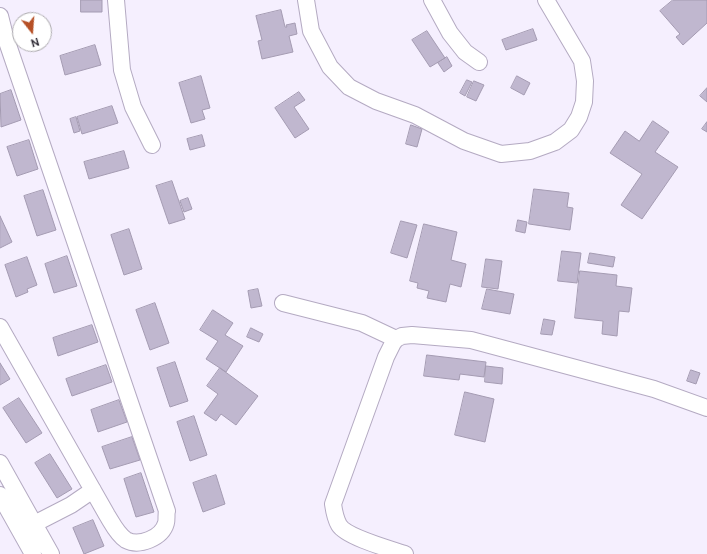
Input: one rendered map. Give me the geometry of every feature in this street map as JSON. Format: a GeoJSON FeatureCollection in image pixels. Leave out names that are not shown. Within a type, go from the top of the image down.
{"type":"FeatureCollection","features":[{"type":"Feature","properties":{"kind":"street"},"geometry":{"type":"LineString","coordinates":[[116,0],[122,70],[133,107],[152,145]]}},
{"type":"Feature","properties":{"kind":"street"},"geometry":{"type":"LineString","coordinates":[[306,0],[311,31],[330,67],[349,87],[376,101],[415,115],[464,142],[501,154],[530,151],[555,142],[571,130],[579,117],[584,102],[586,81],[582,61],[546,0]]}},
{"type":"Feature","properties":{"kind":"street"},"geometry":{"type":"LineString","coordinates":[[432,0],[450,33],[465,52],[478,62]]}},
{"type":"Feature","properties":{"kind":"street"},"geometry":{"type":"LineString","coordinates":[[0,16],[3,39],[167,511],[166,524],[160,533],[149,540],[133,542],[127,540],[118,533],[0,327]]}},
{"type":"Feature","properties":{"kind":"street"},"geometry":{"type":"LineString","coordinates":[[283,304],[362,323],[396,338],[412,335],[471,340],[654,389],[707,408]]}},
{"type":"Feature","properties":{"kind":"street"},"geometry":{"type":"LineString","coordinates":[[396,338],[386,357],[333,504],[334,514],[339,526],[348,534],[405,554]]}},
{"type":"Feature","properties":{"kind":"street"},"geometry":{"type":"LineString","coordinates":[[0,463],[51,554]]}},
{"type":"Feature","properties":{"kind":"street"},"geometry":{"type":"LineString","coordinates":[[34,524],[71,505],[93,490]]}},
{"type":"Feature","properties":{"kind":"street"},"geometry":{"type":"LineString","coordinates":[[0,495],[33,554]]}},
{"type":"Feature","properties":{"kind":"building"},"geometry":{"type":"Polygon","coordinates":[[[81,0],[102,0],[102,12],[81,12],[81,0]]]}},
{"type":"Feature","properties":{"kind":"building"},"geometry":{"type":"Polygon","coordinates":[[[673,0],[707,0],[707,23],[683,45],[676,37],[680,34],[660,11],[673,0]]]}},
{"type":"Feature","properties":{"kind":"building"},"geometry":{"type":"Polygon","coordinates":[[[281,10],[285,27],[287,27],[286,25],[295,23],[297,34],[289,36],[293,52],[262,59],[258,41],[262,40],[256,16],[281,10]]]}},
{"type":"Feature","properties":{"kind":"building"},"geometry":{"type":"Polygon","coordinates":[[[533,29],[537,40],[506,50],[502,40],[533,29]]]}},
{"type":"Feature","properties":{"kind":"building"},"geometry":{"type":"Polygon","coordinates":[[[427,31],[445,58],[430,67],[412,40],[427,31]]]}},
{"type":"Feature","properties":{"kind":"building"},"geometry":{"type":"Polygon","coordinates":[[[95,45],[101,65],[65,75],[60,56],[95,45]]]}},
{"type":"Feature","properties":{"kind":"building"},"geometry":{"type":"Polygon","coordinates":[[[447,57],[452,66],[444,72],[438,63],[447,57]]]}},
{"type":"Feature","properties":{"kind":"building"},"geometry":{"type":"Polygon","coordinates":[[[201,76],[210,108],[202,110],[205,119],[191,123],[179,83],[201,76]]]}},
{"type":"Feature","properties":{"kind":"building"},"geometry":{"type":"Polygon","coordinates":[[[517,76],[530,83],[524,95],[511,88],[517,76]]]}},
{"type":"Feature","properties":{"kind":"building"},"geometry":{"type":"Polygon","coordinates":[[[467,80],[472,82],[465,96],[460,93],[467,80]]]}},
{"type":"Feature","properties":{"kind":"building"},"geometry":{"type":"Polygon","coordinates":[[[474,81],[484,85],[476,101],[467,97],[474,81]]]}},
{"type":"Feature","properties":{"kind":"building"},"geometry":{"type":"Polygon","coordinates":[[[707,88],[707,102],[700,96],[707,88]]]}},
{"type":"Feature","properties":{"kind":"building"},"geometry":{"type":"Polygon","coordinates":[[[11,90],[21,120],[1,127],[0,94],[11,90]]]}},
{"type":"Feature","properties":{"kind":"building"},"geometry":{"type":"Polygon","coordinates":[[[299,92],[305,100],[294,107],[309,129],[295,138],[275,108],[299,92]]]}},
{"type":"Feature","properties":{"kind":"building"},"geometry":{"type":"Polygon","coordinates":[[[112,106],[118,123],[82,134],[77,117],[112,106]]]}},
{"type":"Feature","properties":{"kind":"building"},"geometry":{"type":"Polygon","coordinates":[[[76,117],[80,131],[74,133],[70,119],[76,117]]]}},
{"type":"Feature","properties":{"kind":"building"},"geometry":{"type":"Polygon","coordinates":[[[653,121],[669,132],[655,152],[678,167],[642,219],[621,205],[642,174],[610,153],[625,131],[639,141],[653,121]]]}},
{"type":"Feature","properties":{"kind":"building"},"geometry":{"type":"Polygon","coordinates":[[[707,122],[707,132],[702,129],[707,122]]]}},
{"type":"Feature","properties":{"kind":"building"},"geometry":{"type":"Polygon","coordinates":[[[411,125],[422,129],[417,147],[406,144],[411,125]]]}},
{"type":"Feature","properties":{"kind":"building"},"geometry":{"type":"Polygon","coordinates":[[[202,135],[205,146],[190,150],[187,139],[202,135]]]}},
{"type":"Feature","properties":{"kind":"building"},"geometry":{"type":"Polygon","coordinates":[[[29,140],[38,169],[17,176],[7,147],[29,140]]]}},
{"type":"Feature","properties":{"kind":"building"},"geometry":{"type":"Polygon","coordinates":[[[124,151],[129,168],[89,179],[84,162],[124,151]]]}},
{"type":"Feature","properties":{"kind":"building"},"geometry":{"type":"Polygon","coordinates":[[[172,181],[185,219],[169,224],[156,186],[172,181]]]}},
{"type":"Feature","properties":{"kind":"building"},"geometry":{"type":"Polygon","coordinates":[[[534,189],[569,193],[567,207],[573,208],[570,230],[529,224],[534,189]]]}},
{"type":"Feature","properties":{"kind":"building"},"geometry":{"type":"Polygon","coordinates":[[[43,190],[56,230],[37,236],[24,196],[43,190]]]}},
{"type":"Feature","properties":{"kind":"building"},"geometry":{"type":"Polygon","coordinates":[[[188,198],[192,209],[184,212],[180,201],[188,198]]]}},
{"type":"Feature","properties":{"kind":"building"},"geometry":{"type":"Polygon","coordinates":[[[0,216],[12,242],[0,248],[0,216]]]}},
{"type":"Feature","properties":{"kind":"building"},"geometry":{"type":"Polygon","coordinates":[[[518,220],[527,222],[525,233],[516,231],[518,220]]]}},
{"type":"Feature","properties":{"kind":"building"},"geometry":{"type":"Polygon","coordinates":[[[401,221],[417,225],[407,258],[391,253],[401,221]]]}},
{"type":"Feature","properties":{"kind":"building"},"geometry":{"type":"Polygon","coordinates":[[[424,224],[457,232],[451,260],[466,264],[461,287],[450,284],[446,302],[427,298],[429,291],[417,288],[418,283],[410,281],[424,224]]]}},
{"type":"Feature","properties":{"kind":"building"},"geometry":{"type":"Polygon","coordinates":[[[129,229],[142,269],[124,275],[111,235],[129,229]]]}},
{"type":"Feature","properties":{"kind":"building"},"geometry":{"type":"Polygon","coordinates":[[[562,251],[581,253],[577,283],[558,281],[562,251]]]}},
{"type":"Feature","properties":{"kind":"building"},"geometry":{"type":"Polygon","coordinates":[[[590,253],[615,257],[613,267],[588,263],[590,253]]]}},
{"type":"Feature","properties":{"kind":"building"},"geometry":{"type":"Polygon","coordinates":[[[67,256],[77,286],[54,293],[45,264],[67,256]]]}},
{"type":"Feature","properties":{"kind":"building"},"geometry":{"type":"Polygon","coordinates":[[[27,257],[37,285],[27,289],[28,292],[16,297],[5,265],[27,257]]]}},
{"type":"Feature","properties":{"kind":"building"},"geometry":{"type":"Polygon","coordinates":[[[486,259],[502,261],[498,289],[482,287],[486,259]]]}},
{"type":"Feature","properties":{"kind":"building"},"geometry":{"type":"Polygon","coordinates":[[[580,271],[617,275],[616,286],[632,288],[629,312],[619,311],[617,336],[602,334],[603,321],[575,318],[580,271]]]}},
{"type":"Feature","properties":{"kind":"building"},"geometry":{"type":"Polygon","coordinates":[[[258,289],[262,306],[251,308],[248,291],[258,289]]]}},
{"type":"Feature","properties":{"kind":"building"},"geometry":{"type":"Polygon","coordinates":[[[487,289],[514,294],[510,314],[482,309],[487,289]]]}},
{"type":"Feature","properties":{"kind":"building"},"geometry":{"type":"Polygon","coordinates":[[[155,303],[169,343],[150,350],[136,310],[155,303]]]}},
{"type":"Feature","properties":{"kind":"building"},"geometry":{"type":"Polygon","coordinates":[[[213,310],[233,323],[225,335],[243,346],[226,372],[206,359],[218,341],[200,330],[213,310]]]}},
{"type":"Feature","properties":{"kind":"building"},"geometry":{"type":"Polygon","coordinates":[[[544,319],[555,321],[552,335],[541,334],[544,319]]]}},
{"type":"Feature","properties":{"kind":"building"},"geometry":{"type":"Polygon","coordinates":[[[92,325],[98,342],[58,356],[53,338],[92,325]]]}},
{"type":"Feature","properties":{"kind":"building"},"geometry":{"type":"Polygon","coordinates":[[[251,328],[263,334],[259,342],[247,337],[251,328]]]}},
{"type":"Feature","properties":{"kind":"building"},"geometry":{"type":"Polygon","coordinates":[[[427,355],[486,362],[484,377],[460,374],[459,380],[424,376],[427,355]]]}},
{"type":"Feature","properties":{"kind":"building"},"geometry":{"type":"Polygon","coordinates":[[[175,362],[188,401],[170,407],[157,368],[175,362]]]}},
{"type":"Feature","properties":{"kind":"building"},"geometry":{"type":"Polygon","coordinates":[[[0,363],[10,379],[0,385],[0,363]]]}},
{"type":"Feature","properties":{"kind":"building"},"geometry":{"type":"Polygon","coordinates":[[[106,365],[112,382],[72,396],[66,379],[106,365]]]}},
{"type":"Feature","properties":{"kind":"building"},"geometry":{"type":"Polygon","coordinates":[[[486,366],[503,368],[502,384],[485,382],[486,366]]]}},
{"type":"Feature","properties":{"kind":"building"},"geometry":{"type":"Polygon","coordinates":[[[220,368],[258,396],[236,425],[221,414],[216,421],[204,413],[218,394],[207,386],[220,368]]]}},
{"type":"Feature","properties":{"kind":"building"},"geometry":{"type":"Polygon","coordinates":[[[691,370],[700,373],[696,384],[687,381],[691,370]]]}},
{"type":"Feature","properties":{"kind":"building"},"geometry":{"type":"Polygon","coordinates":[[[465,392],[494,399],[485,442],[455,435],[465,392]]]}},
{"type":"Feature","properties":{"kind":"building"},"geometry":{"type":"Polygon","coordinates":[[[19,398],[42,433],[26,443],[3,408],[19,398]]]}},
{"type":"Feature","properties":{"kind":"building"},"geometry":{"type":"Polygon","coordinates":[[[119,400],[127,422],[98,432],[91,410],[119,400]]]}},
{"type":"Feature","properties":{"kind":"building"},"geometry":{"type":"Polygon","coordinates":[[[194,416],[207,455],[190,461],[177,422],[194,416]]]}},
{"type":"Feature","properties":{"kind":"building"},"geometry":{"type":"Polygon","coordinates":[[[132,437],[140,460],[110,469],[102,447],[132,437]]]}},
{"type":"Feature","properties":{"kind":"building"},"geometry":{"type":"Polygon","coordinates":[[[50,454],[72,489],[57,498],[35,463],[50,454]]]}},
{"type":"Feature","properties":{"kind":"building"},"geometry":{"type":"Polygon","coordinates":[[[141,473],[154,512],[136,517],[124,479],[141,473]]]}},
{"type":"Feature","properties":{"kind":"building"},"geometry":{"type":"Polygon","coordinates":[[[216,475],[225,504],[203,512],[193,483],[216,475]]]}},
{"type":"Feature","properties":{"kind":"building"},"geometry":{"type":"Polygon","coordinates":[[[93,520],[104,546],[84,554],[73,528],[93,520]]]}}]}
